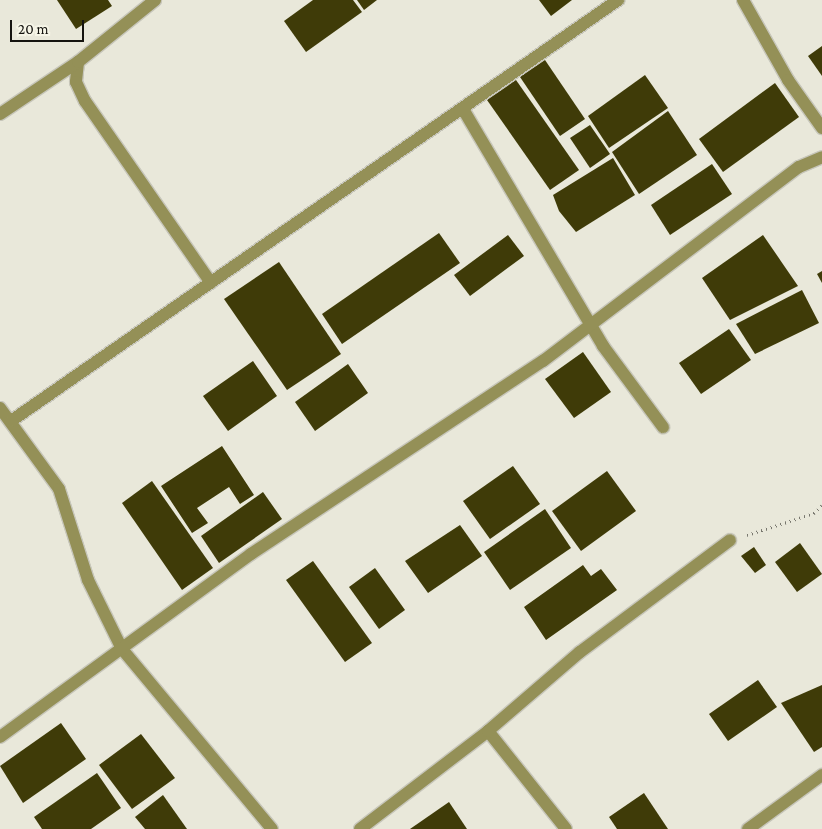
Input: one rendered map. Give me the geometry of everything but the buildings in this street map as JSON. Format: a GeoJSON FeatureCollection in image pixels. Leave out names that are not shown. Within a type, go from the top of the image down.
{"type":"FeatureCollection","features":[{"type":"Feature","properties":{"kind":"street"},"geometry":{"type":"LineString","coordinates":[[0,114],[78,62],[155,0]]}},
{"type":"Feature","properties":{"kind":"street"},"geometry":{"type":"LineString","coordinates":[[11,421],[618,0]]}},
{"type":"Feature","properties":{"kind":"street"},"geometry":{"type":"LineString","coordinates":[[743,0],[788,80],[822,128]]}},
{"type":"Feature","properties":{"kind":"street"},"geometry":{"type":"LineString","coordinates":[[78,62],[76,82],[85,101],[212,283]]}},
{"type":"Feature","properties":{"kind":"street"},"geometry":{"type":"LineString","coordinates":[[463,109],[591,326],[663,427]]}},
{"type":"Feature","properties":{"kind":"street"},"geometry":{"type":"LineString","coordinates":[[0,737],[251,554],[481,403],[591,326],[799,167],[822,157]]}},
{"type":"Feature","properties":{"kind":"street"},"geometry":{"type":"LineString","coordinates":[[0,408],[58,489],[88,580],[122,648],[272,829]]}},
{"type":"Feature","properties":{"kind":"street"},"geometry":{"type":"LineString","coordinates":[[360,829],[488,731],[580,652],[730,540]]}},
{"type":"Feature","properties":{"kind":"street"},"geometry":{"type":"LineString","coordinates":[[488,731],[566,829]]}},
{"type":"Feature","properties":{"kind":"street"},"geometry":{"type":"LineString","coordinates":[[748,829],[822,775]]}},
{"type":"Feature","properties":{"kind":"path"},"geometry":{"type":"LineString","coordinates":[[730,540],[814,513],[822,505]]}}]}
